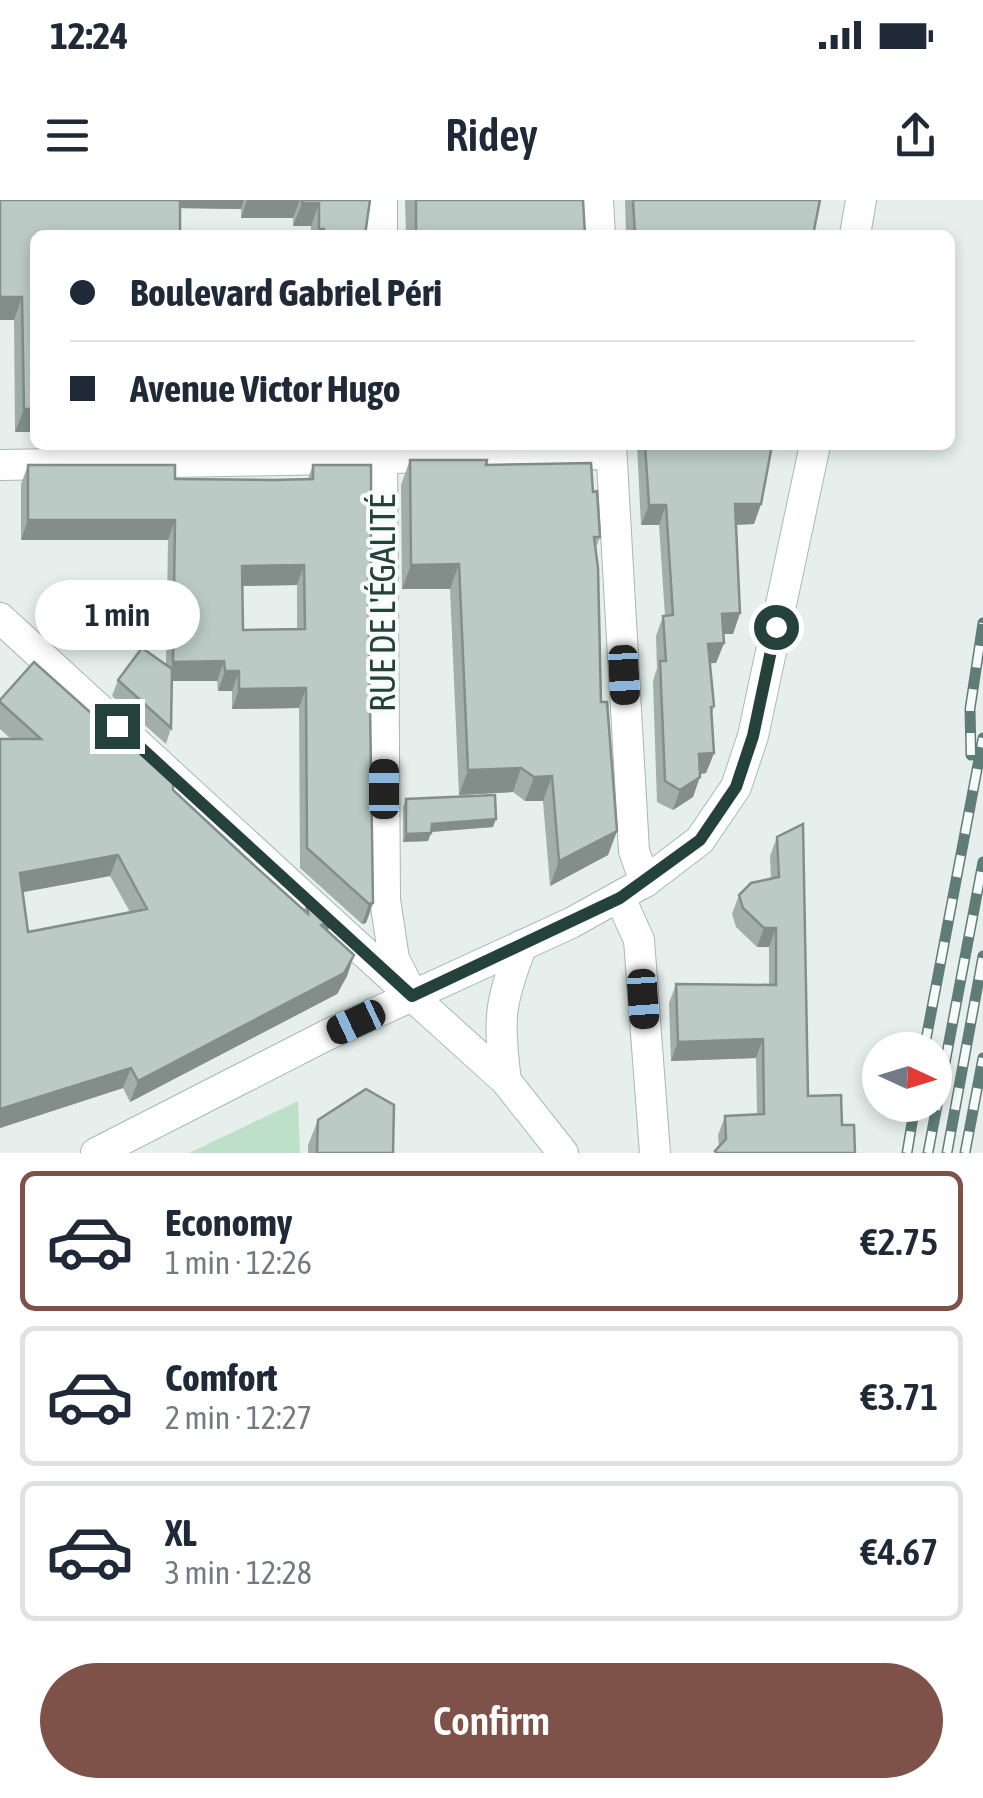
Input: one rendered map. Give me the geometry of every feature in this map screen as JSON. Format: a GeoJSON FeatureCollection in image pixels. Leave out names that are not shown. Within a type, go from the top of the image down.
{"type":"FeatureCollection","features":[{"type":"Feature","properties":{"kind":"street"},"geometry":{"type":"LineString","coordinates":[[382,200],[382,230]]}},
{"type":"Feature","properties":{"kind":"street"},"geometry":{"type":"LineString","coordinates":[[598,200],[600,230]]}},
{"type":"Feature","properties":{"kind":"street"},"geometry":{"type":"LineString","coordinates":[[856,230],[862,200]]}},
{"type":"Feature","properties":{"kind":"street"},"geometry":{"type":"LineString","coordinates":[[0,465],[382,451],[611,450],[634,850],[632,890],[656,1153]]}},
{"type":"Feature","properties":{"kind":"street"},"geometry":{"type":"LineString","coordinates":[[96,1153],[632,890],[700,840],[736,787],[753,736],[814,450]]}},
{"type":"Feature","properties":{"kind":"street","name":"RUE DE L'ÉGALITÉ"},"geometry":{"type":"LineString","coordinates":[[382,451],[385,900],[394,959],[412,996]]}},
{"type":"Feature","properties":{"kind":"street"},"geometry":{"type":"LineString","coordinates":[[0,618],[506,1081],[564,1153]]}},
{"type":"Feature","properties":{"kind":"street"},"geometry":{"type":"LineString","coordinates":[[506,1081],[499,1019],[522,946]]}},
{"type":"Feature","properties":{"kind":"green space"},"geometry":{"type":"Polygon","coordinates":[[[298,1101],[300,1153],[189,1153],[298,1101]]]}},
{"type":"Feature","properties":{"kind":"building"},"geometry":{"type":"Polygon","coordinates":[[[0,200],[180,200],[180,230],[30,230],[30,409],[24,409],[22,297],[0,297],[0,200]]]}},
{"type":"Feature","properties":{"kind":"building"},"geometry":{"type":"Polygon","coordinates":[[[370,200],[366,230],[319,229],[319,203],[302,203],[370,200]]]}},
{"type":"Feature","properties":{"kind":"building"},"geometry":{"type":"Polygon","coordinates":[[[416,200],[583,200],[585,230],[416,230],[416,200]]]}},
{"type":"Feature","properties":{"kind":"building"},"geometry":{"type":"Polygon","coordinates":[[[633,200],[820,200],[814,230],[635,230],[633,200]]]}},
{"type":"Feature","properties":{"kind":"building"},"geometry":{"type":"Polygon","coordinates":[[[645,450],[771,450],[761,504],[735,504],[740,613],[722,614],[724,643],[708,644],[714,753],[699,754],[700,777],[680,790],[665,781],[660,661],[666,661],[663,616],[673,615],[666,505],[649,505],[645,450]]]}},
{"type":"Feature","properties":{"kind":"building"},"geometry":{"type":"Polygon","coordinates":[[[410,460],[487,460],[486,465],[591,463],[600,537],[594,537],[601,702],[607,702],[617,831],[559,861],[552,776],[534,777],[521,768],[468,770],[459,564],[411,565],[410,460]]]}},
{"type":"Feature","properties":{"kind":"building"},"geometry":{"type":"Polygon","coordinates":[[[28,465],[175,465],[175,479],[274,480],[313,479],[313,465],[371,465],[368,570],[373,903],[369,904],[307,848],[306,688],[239,689],[239,671],[225,671],[224,661],[173,662],[175,520],[28,520],[28,465]],[[304,565],[242,566],[243,630],[305,629],[304,565]]]}},
{"type":"Feature","properties":{"kind":"building"},"geometry":{"type":"Polygon","coordinates":[[[142,648],[172,669],[171,728],[118,680],[142,648]]]}},
{"type":"Feature","properties":{"kind":"building"},"geometry":{"type":"Polygon","coordinates":[[[34,662],[91,713],[97,705],[173,774],[173,790],[244,856],[308,914],[308,899],[332,920],[321,925],[354,955],[344,973],[138,1081],[131,1068],[0,1109],[0,739],[41,739],[0,700],[34,662]],[[118,855],[20,873],[28,932],[147,909],[118,855]]]}},
{"type":"Feature","properties":{"kind":"building"},"geometry":{"type":"Polygon","coordinates":[[[495,795],[496,819],[432,824],[431,833],[406,834],[406,799],[495,795]]]}},
{"type":"Feature","properties":{"kind":"building"},"geometry":{"type":"Polygon","coordinates":[[[803,824],[808,1096],[841,1095],[842,1125],[854,1125],[855,1153],[717,1153],[726,1139],[725,1116],[764,1114],[763,1039],[678,1042],[676,984],[776,985],[776,928],[764,928],[743,908],[739,895],[751,883],[779,877],[777,837],[803,824]]]}},
{"type":"Feature","properties":{"kind":"building"},"geometry":{"type":"Polygon","coordinates":[[[366,1089],[394,1105],[393,1153],[317,1153],[318,1120],[366,1089]]]}},
{"type":"Feature","properties":{"kind":"railway"},"geometry":{"type":"LineString","coordinates":[[971,755],[970,709],[983,623]]}},
{"type":"Feature","properties":{"kind":"railway"},"geometry":{"type":"LineString","coordinates":[[927,1032],[983,738]]}},
{"type":"Feature","properties":{"kind":"railway"},"geometry":{"type":"LineString","coordinates":[[928,1153],[983,862]]}},
{"type":"Feature","properties":{"kind":"railway"},"geometry":{"type":"LineString","coordinates":[[947,1153],[983,956]]}},
{"type":"Feature","properties":{"kind":"railway"},"geometry":{"type":"LineString","coordinates":[[965,1153],[983,1058]]}},
{"type":"Feature","properties":{"kind":"railway"},"geometry":{"type":"LineString","coordinates":[[907,1153],[912,1122]]}},
{"type":"Feature","properties":{"kind":"route"},"geometry":{"type":"LineString","coordinates":[[117,726],[412,996],[620,898],[700,840],[736,787],[753,736],[776,627]]}}]}
